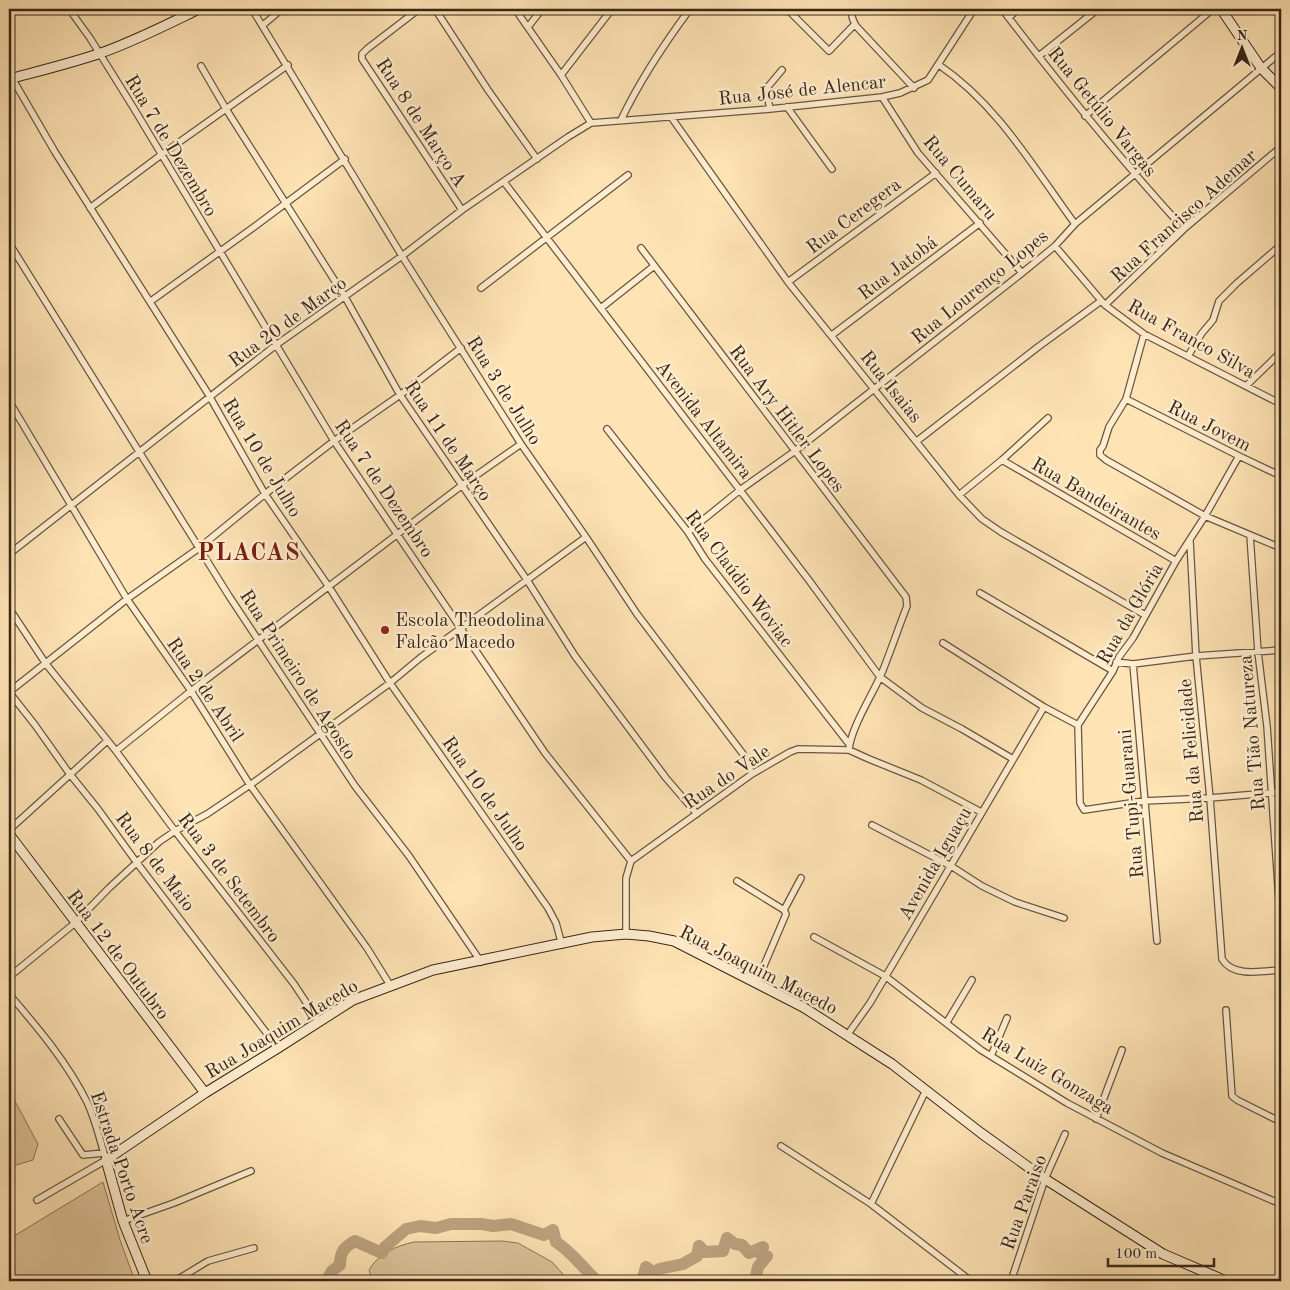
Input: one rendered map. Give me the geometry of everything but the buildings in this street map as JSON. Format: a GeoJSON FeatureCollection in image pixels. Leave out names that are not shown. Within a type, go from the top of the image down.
{"type":"FeatureCollection","features":[{"type":"Feature","properties":{"kind":"street","name":"Rua 7 de Dezembro"},"geometry":{"type":"LineString","coordinates":[[69,9],[161,155],[334,441],[545,753],[631,861]]}},
{"type":"Feature","properties":{"kind":"street"},"geometry":{"type":"LineString","coordinates":[[11,78],[99,54],[170,24],[199,9]]}},
{"type":"Feature","properties":{"kind":"street","name":"Rua 3 de Julho"},"geometry":{"type":"LineString","coordinates":[[252,9],[288,65],[402,256],[521,444],[637,614],[743,754],[752,774]]}},
{"type":"Feature","properties":{"kind":"street"},"geometry":{"type":"LineString","coordinates":[[263,25],[282,9]]}},
{"type":"Feature","properties":{"kind":"street","name":"Rua 8 de Março A"},"geometry":{"type":"LineString","coordinates":[[419,9],[362,54],[362,59],[462,210]]}},
{"type":"Feature","properties":{"kind":"street"},"geometry":{"type":"LineString","coordinates":[[435,9],[488,90],[538,159]]}},
{"type":"Feature","properties":{"kind":"street"},"geometry":{"type":"LineString","coordinates":[[515,9],[561,75],[591,123]]}},
{"type":"Feature","properties":{"kind":"street"},"geometry":{"type":"LineString","coordinates":[[528,27],[542,9]]}},
{"type":"Feature","properties":{"kind":"street"},"geometry":{"type":"LineString","coordinates":[[561,75],[612,9]]}},
{"type":"Feature","properties":{"kind":"street"},"geometry":{"type":"LineString","coordinates":[[621,120],[639,85],[670,36],[690,9]]}},
{"type":"Feature","properties":{"kind":"street"},"geometry":{"type":"LineString","coordinates":[[787,9],[829,51],[855,24]]}},
{"type":"Feature","properties":{"kind":"street"},"geometry":{"type":"LineString","coordinates":[[854,9],[852,18],[855,24],[914,88]]}},
{"type":"Feature","properties":{"kind":"street","name":"Rua José de Alencar"},"geometry":{"type":"LineString","coordinates":[[591,123],[770,109],[882,97],[900,93],[928,80],[974,9]]}},
{"type":"Feature","properties":{"kind":"street","name":"Rua Getúlio Vargas"},"geometry":{"type":"LineString","coordinates":[[1002,9],[1134,175],[1184,229]]}},
{"type":"Feature","properties":{"kind":"street"},"geometry":{"type":"LineString","coordinates":[[1009,18],[1017,9]]}},
{"type":"Feature","properties":{"kind":"street"},"geometry":{"type":"LineString","coordinates":[[1040,56],[1098,9]]}},
{"type":"Feature","properties":{"kind":"street"},"geometry":{"type":"LineString","coordinates":[[1086,116],[1213,9]]}},
{"type":"Feature","properties":{"kind":"street"},"geometry":{"type":"LineString","coordinates":[[1221,9],[1261,68],[1281,88]]}},
{"type":"Feature","properties":{"kind":"street","name":"Rua Lourenço Lopes"},"geometry":{"type":"LineString","coordinates":[[688,532],[740,490],[795,451],[875,389],[1022,273],[1055,246],[1075,224],[1281,52]]}},
{"type":"Feature","properties":{"kind":"street"},"geometry":{"type":"LineString","coordinates":[[90,208],[288,65]]}},
{"type":"Feature","properties":{"kind":"street"},"geometry":{"type":"LineString","coordinates":[[939,65],[958,78],[990,110],[1075,224]]}},
{"type":"Feature","properties":{"kind":"street","name":"Rua 11 de Março"},"geometry":{"type":"LineString","coordinates":[[201,66],[344,297],[400,395],[526,580],[575,656],[666,778],[697,814]]}},
{"type":"Feature","properties":{"kind":"street"},"geometry":{"type":"LineString","coordinates":[[770,109],[766,89],[782,70]]}},
{"type":"Feature","properties":{"kind":"street","name":"Rua 10 de Julho"},"geometry":{"type":"LineString","coordinates":[[11,78],[90,208],[151,301],[265,494],[329,587],[390,683],[548,908],[556,923],[562,945]]}},
{"type":"Feature","properties":{"kind":"street","name":"Rua Cumaru"},"geometry":{"type":"LineString","coordinates":[[882,97],[918,153],[1022,273]]}},
{"type":"Feature","properties":{"kind":"street"},"geometry":{"type":"LineString","coordinates":[[786,107],[832,169]]}},
{"type":"Feature","properties":{"kind":"street","name":"Rua Isaias"},"geometry":{"type":"LineString","coordinates":[[671,117],[788,282],[959,495],[982,519],[1001,532],[1145,615]]}},
{"type":"Feature","properties":{"kind":"street","name":"Rua 20 de Março"},"geometry":{"type":"LineString","coordinates":[[9,554],[276,345],[402,256],[462,210],[591,123]]}},
{"type":"Feature","properties":{"kind":"street","name":"Rua Francisco Ademar"},"geometry":{"type":"LineString","coordinates":[[917,441],[1038,347],[1103,303],[1184,229],[1281,148]]}},
{"type":"Feature","properties":{"kind":"street"},"geometry":{"type":"LineString","coordinates":[[151,301],[344,159]]}},
{"type":"Feature","properties":{"kind":"street","name":"Rua Ceregera"},"geometry":{"type":"LineString","coordinates":[[788,282],[936,172]]}},
{"type":"Feature","properties":{"kind":"street"},"geometry":{"type":"LineString","coordinates":[[481,288],[628,175]]}},
{"type":"Feature","properties":{"kind":"street","name":"Avenida Altamira"},"geometry":{"type":"LineString","coordinates":[[504,182],[740,490],[880,677],[922,708],[1013,759]]}},
{"type":"Feature","properties":{"kind":"street","name":"Rua Jatobá"},"geometry":{"type":"LineString","coordinates":[[832,335],[980,223]]}},
{"type":"Feature","properties":{"kind":"street","name":"Rua Primeiro de Agosto"},"geometry":{"type":"LineString","coordinates":[[9,243],[199,548],[320,733],[355,786],[409,856],[481,962]]}},
{"type":"Feature","properties":{"kind":"street"},"geometry":{"type":"LineString","coordinates":[[1188,356],[1202,333],[1213,320],[1219,301],[1281,245]]}},
{"type":"Feature","properties":{"kind":"street","name":"Rua Franco Silva"},"geometry":{"type":"LineString","coordinates":[[1055,246],[1103,303],[1144,334],[1281,404]]}},
{"type":"Feature","properties":{"kind":"street","name":"Rua Ary Hitler Lopes"},"geometry":{"type":"LineString","coordinates":[[641,248],[906,597],[907,606],[880,677]]}},
{"type":"Feature","properties":{"kind":"street"},"geometry":{"type":"LineString","coordinates":[[601,308],[654,266]]}},
{"type":"Feature","properties":{"kind":"street"},"geometry":{"type":"LineString","coordinates":[[1144,334],[1126,399],[1109,427],[1100,450],[1100,455],[1205,516],[1281,548]]}},
{"type":"Feature","properties":{"kind":"street"},"geometry":{"type":"LineString","coordinates":[[9,692],[127,599],[199,548],[334,441],[400,395],[461,348]]}},
{"type":"Feature","properties":{"kind":"street"},"geometry":{"type":"LineString","coordinates":[[1246,386],[1281,352]]}},
{"type":"Feature","properties":{"kind":"street","name":"Rua Jovem"},"geometry":{"type":"LineString","coordinates":[[1126,399],[1281,476]]}},
{"type":"Feature","properties":{"kind":"street","name":"Rua 2 de Abril"},"geometry":{"type":"LineString","coordinates":[[9,401],[127,599],[190,691],[250,785],[367,948],[390,985]]}},
{"type":"Feature","properties":{"kind":"street"},"geometry":{"type":"LineString","coordinates":[[959,495],[1002,460],[1048,418]]}},
{"type":"Feature","properties":{"kind":"street","name":"Rua Claúdio Woviac"},"geometry":{"type":"LineString","coordinates":[[607,429],[688,532],[705,559],[849,747]]}},
{"type":"Feature","properties":{"kind":"street"},"geometry":{"type":"LineString","coordinates":[[116,751],[190,691],[461,486],[521,444]]}},
{"type":"Feature","properties":{"kind":"street","name":"Rua da Glória"},"geometry":{"type":"LineString","coordinates":[[1078,725],[1113,671],[1116,662],[1133,638],[1239,456]]}},
{"type":"Feature","properties":{"kind":"street","name":"Rua Bandeirantes"},"geometry":{"type":"LineString","coordinates":[[1002,460],[1176,562]]}},
{"type":"Feature","properties":{"kind":"street","name":"Rua Tião Natureza"},"geometry":{"type":"LineString","coordinates":[[1250,535],[1258,652],[1267,726],[1281,929]]}},
{"type":"Feature","properties":{"kind":"street"},"geometry":{"type":"LineString","coordinates":[[9,976],[75,923],[109,888],[159,842],[207,814],[250,785],[586,537]]}},
{"type":"Feature","properties":{"kind":"street","name":"Rua da Felicidade"},"geometry":{"type":"LineString","coordinates":[[1190,540],[1196,656],[1210,798],[1222,959],[1230,968],[1238,971],[1281,970]]}},
{"type":"Feature","properties":{"kind":"street"},"geometry":{"type":"LineString","coordinates":[[980,593],[1113,671]]}},
{"type":"Feature","properties":{"kind":"street","name":"Rua 3 de Setembro"},"geometry":{"type":"LineString","coordinates":[[9,608],[46,664],[116,751],[175,831],[294,984],[319,1022]]}},
{"type":"Feature","properties":{"kind":"street"},"geometry":{"type":"LineString","coordinates":[[943,643],[1044,707],[1078,725],[1080,803],[1084,810],[1144,801],[1281,792]]}},
{"type":"Feature","properties":{"kind":"street"},"geometry":{"type":"LineString","coordinates":[[1116,662],[1133,664],[1196,656],[1281,650]]}},
{"type":"Feature","properties":{"kind":"street","name":"Rua Tupi-Guarani"},"geometry":{"type":"LineString","coordinates":[[1133,664],[1157,941]]}},
{"type":"Feature","properties":{"kind":"street"},"geometry":{"type":"LineString","coordinates":[[880,677],[849,747],[869,759],[921,780],[981,812]]}},
{"type":"Feature","properties":{"kind":"street","name":"Rua 8 de Maio"},"geometry":{"type":"LineString","coordinates":[[9,692],[278,1048]]}},
{"type":"Feature","properties":{"kind":"street","name":"Avenida Iguaçu"},"geometry":{"type":"LineString","coordinates":[[848,1034],[870,1003],[1044,707]]}},
{"type":"Feature","properties":{"kind":"street"},"geometry":{"type":"LineString","coordinates":[[9,830],[107,740]]}},
{"type":"Feature","properties":{"kind":"street","name":"Rua do Vale"},"geometry":{"type":"LineString","coordinates":[[631,861],[752,774],[790,752],[798,749],[849,747]]}},
{"type":"Feature","properties":{"kind":"street"},"geometry":{"type":"LineString","coordinates":[[872,825],[951,866],[982,886],[1016,902],[1064,918]]}},
{"type":"Feature","properties":{"kind":"street","name":"Rua 12 de Outubro"},"geometry":{"type":"LineString","coordinates":[[9,834],[205,1093]]}},
{"type":"Feature","properties":{"kind":"street"},"geometry":{"type":"LineString","coordinates":[[626,934],[626,878],[631,861]]}},
{"type":"Feature","properties":{"kind":"street"},"geometry":{"type":"LineString","coordinates":[[757,982],[786,918],[785,911],[801,878]]}},
{"type":"Feature","properties":{"kind":"street"},"geometry":{"type":"LineString","coordinates":[[737,881],[785,911]]}},
{"type":"Feature","properties":{"kind":"street","name":"Rua Joaquim Macedo"},"geometry":{"type":"LineString","coordinates":[[105,1157],[353,1000],[434,970],[481,962],[592,937],[626,934],[649,936],[674,941],[803,1006],[892,1064],[1045,1179],[1163,1254],[1226,1281]]}},
{"type":"Feature","properties":{"kind":"street","name":"Rua Luiz Gonzaga"},"geometry":{"type":"LineString","coordinates":[[814,937],[885,976],[991,1056],[1067,1104],[1162,1153],[1281,1204]]}},
{"type":"Feature","properties":{"kind":"street"},"geometry":{"type":"LineString","coordinates":[[947,1022],[972,980]]}},
{"type":"Feature","properties":{"kind":"street","name":"Estrada Porto Acre"},"geometry":{"type":"LineString","coordinates":[[9,994],[50,1043],[74,1079],[96,1123],[123,1221],[147,1281]]}},
{"type":"Feature","properties":{"kind":"street"},"geometry":{"type":"LineString","coordinates":[[1226,1010],[1232,1096],[1281,1122]]}},
{"type":"Feature","properties":{"kind":"street"},"geometry":{"type":"LineString","coordinates":[[991,1056],[1007,1018]]}},
{"type":"Feature","properties":{"kind":"street"},"geometry":{"type":"LineString","coordinates":[[1096,1119],[1122,1050]]}},
{"type":"Feature","properties":{"kind":"street"},"geometry":{"type":"LineString","coordinates":[[871,1204],[926,1090]]}},
{"type":"Feature","properties":{"kind":"street"},"geometry":{"type":"LineString","coordinates":[[59,1119],[83,1155],[105,1157]]}},
{"type":"Feature","properties":{"kind":"street","name":"Rua Paraiso"},"geometry":{"type":"LineString","coordinates":[[1011,1281],[1045,1179],[1065,1134]]}},
{"type":"Feature","properties":{"kind":"street"},"geometry":{"type":"LineString","coordinates":[[781,1146],[871,1204],[971,1281]]}},
{"type":"Feature","properties":{"kind":"street"},"geometry":{"type":"LineString","coordinates":[[37,1200],[105,1157]]}},
{"type":"Feature","properties":{"kind":"street"},"geometry":{"type":"LineString","coordinates":[[123,1221],[174,1203],[251,1171]]}},
{"type":"Feature","properties":{"kind":"street"},"geometry":{"type":"LineString","coordinates":[[175,1281],[208,1261],[254,1248]]}},
{"type":"Feature","properties":{"kind":"shaded area"},"geometry":{"type":"Polygon","coordinates":[[[9,1090],[38,1144],[33,1160],[9,1167],[9,1090]]]}},
{"type":"Feature","properties":{"kind":"shaded area"},"geometry":{"type":"Polygon","coordinates":[[[103,1182],[120,1240],[135,1281],[9,1281],[9,1239],[103,1182]]]}},
{"type":"Feature","properties":{"kind":"shaded area"},"geometry":{"type":"Polygon","coordinates":[[[502,1241],[518,1243],[552,1262],[562,1273],[566,1281],[384,1281],[371,1277],[369,1270],[378,1259],[394,1248],[414,1242],[502,1241]]]}},
{"type":"Feature","properties":{"kind":"waterway"},"geometry":{"type":"LineString","coordinates":[[326,1281],[332,1271],[340,1265],[343,1250],[355,1241],[382,1253],[385,1247],[406,1229],[420,1226],[436,1228],[451,1224],[493,1226],[511,1224],[544,1235],[553,1230],[556,1242],[572,1255],[597,1281]]}},
{"type":"Feature","properties":{"kind":"waterway"},"geometry":{"type":"LineString","coordinates":[[642,1281],[646,1267],[655,1274],[659,1269],[683,1264],[697,1256],[699,1246],[705,1252],[723,1251],[727,1238],[735,1244],[742,1245],[749,1253],[763,1247],[757,1252],[767,1256],[758,1267],[755,1281]]}},
{"type":"Feature","properties":{"kind":"place","name":"Escola Theodolina Falcão Macedo"},"geometry":{"type":"Point","coordinates":[385,630]}},
{"type":"Feature","properties":{"kind":"district","name":"PLACAS"},"geometry":{"type":"Point","coordinates":[249,552]}}]}
